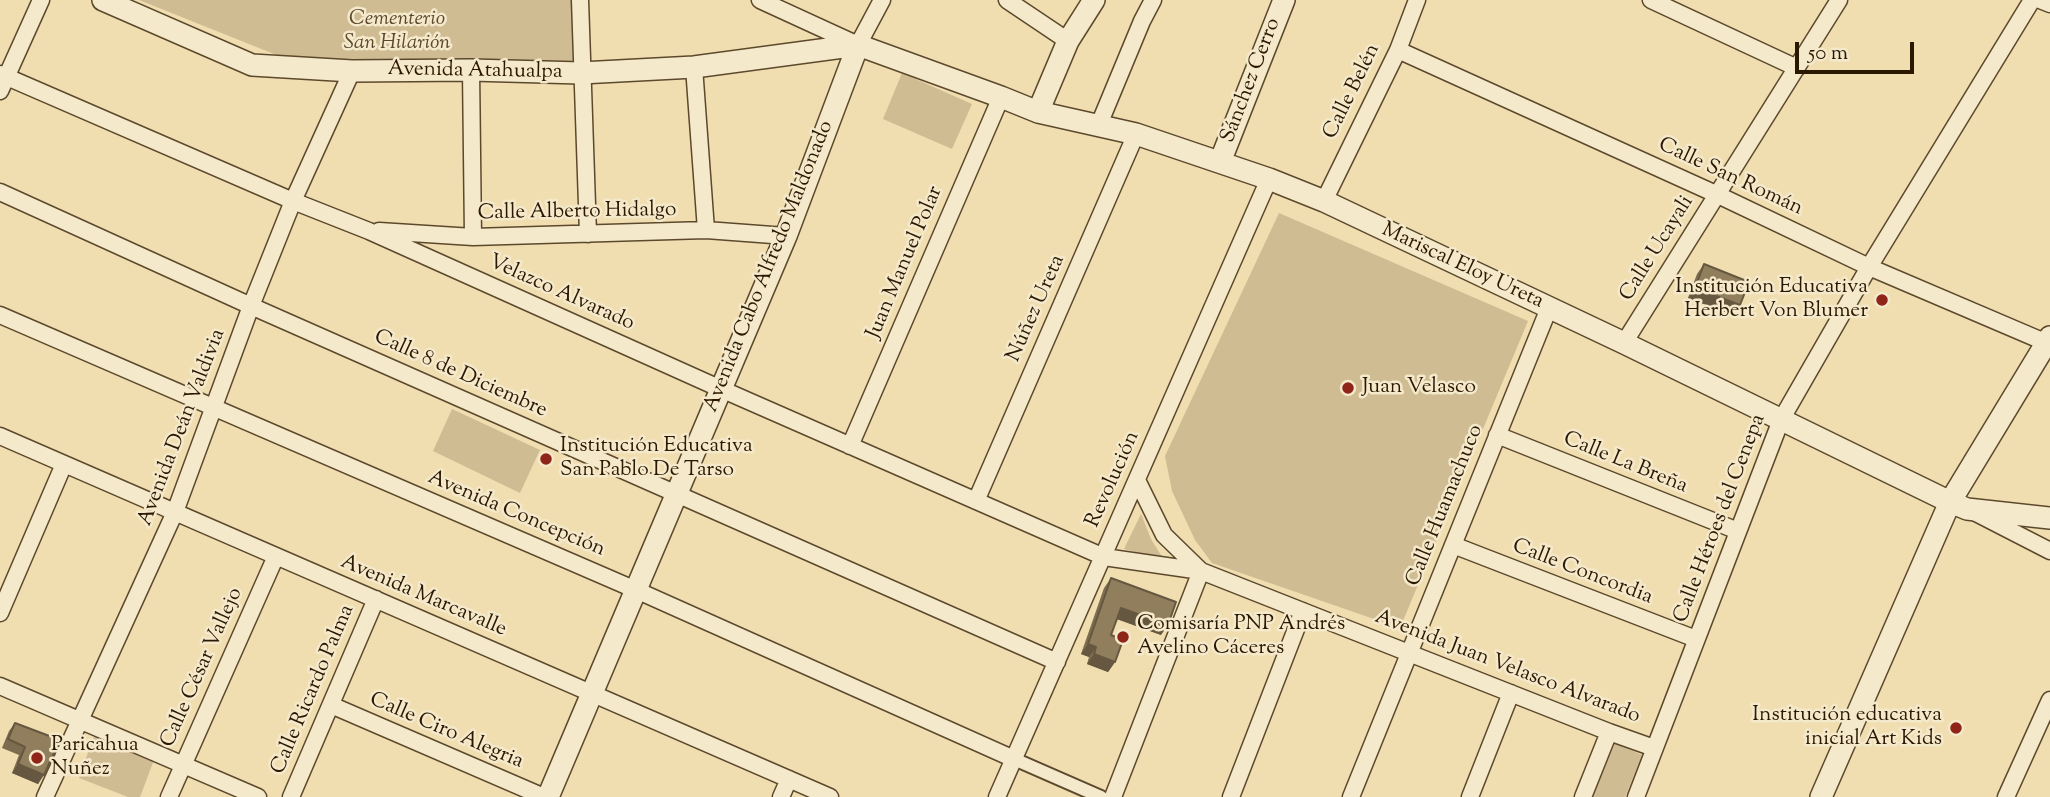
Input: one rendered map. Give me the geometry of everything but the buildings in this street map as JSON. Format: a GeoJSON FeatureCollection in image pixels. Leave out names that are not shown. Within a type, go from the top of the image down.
{"type":"FeatureCollection","features":[{"type":"Feature","properties":{"kind":"street"},"geometry":{"type":"LineString","coordinates":[[2,80],[41,0]]}},
{"type":"Feature","properties":{"kind":"street","name":"Avenida Atahualpa"},"geometry":{"type":"LineString","coordinates":[[103,0],[252,65],[352,71],[471,70],[581,74],[694,66],[858,45]]}},
{"type":"Feature","properties":{"kind":"street"},"geometry":{"type":"LineString","coordinates":[[580,0],[588,234]]}},
{"type":"Feature","properties":{"kind":"street"},"geometry":{"type":"LineString","coordinates":[[760,0],[858,45],[882,0]]}},
{"type":"Feature","properties":{"kind":"street"},"geometry":{"type":"LineString","coordinates":[[1007,0],[1068,41]]}},
{"type":"Feature","properties":{"kind":"street"},"geometry":{"type":"LineString","coordinates":[[1038,112],[1068,41],[1094,0]]}},
{"type":"Feature","properties":{"kind":"street"},"geometry":{"type":"LineString","coordinates":[[1098,127],[1153,0]]}},
{"type":"Feature","properties":{"kind":"street","name":"Sánchez Cerro"},"geometry":{"type":"LineString","coordinates":[[1220,162],[1284,0]]}},
{"type":"Feature","properties":{"kind":"street","name":"Calle Belén"},"geometry":{"type":"LineString","coordinates":[[1324,201],[1398,50],[1417,0]]}},
{"type":"Feature","properties":{"kind":"street"},"geometry":{"type":"LineString","coordinates":[[1651,0],[1685,6],[1797,68]]}},
{"type":"Feature","properties":{"kind":"street","name":"Calle Ucayali"},"geometry":{"type":"LineString","coordinates":[[1624,343],[1839,0]]}},
{"type":"Feature","properties":{"kind":"street","name":"Calle Héroes del Cenepa"},"geometry":{"type":"LineString","coordinates":[[1636,797],[1781,420],[1869,267],[2032,0]]}},
{"type":"Feature","properties":{"kind":"street"},"geometry":{"type":"LineString","coordinates":[[2040,0],[2050,4]]}},
{"type":"Feature","properties":{"kind":"street","name":"Mariscal Eloy Ureta"},"geometry":{"type":"LineString","coordinates":[[858,45],[1038,112],[1136,134],[1269,179],[1324,201],[1624,343],[1959,506],[2050,518]]}},
{"type":"Feature","properties":{"kind":"street","name":"Avenida Cabo Alfredo Maldonado"},"geometry":{"type":"LineString","coordinates":[[546,797],[786,236],[858,45]]}},
{"type":"Feature","properties":{"kind":"street","name":"Calle San Román"},"geometry":{"type":"LineString","coordinates":[[1398,50],[1869,267],[2048,340]]}},
{"type":"Feature","properties":{"kind":"street"},"geometry":{"type":"LineString","coordinates":[[694,66],[706,230]]}},
{"type":"Feature","properties":{"kind":"street"},"geometry":{"type":"LineString","coordinates":[[471,70],[472,237]]}},
{"type":"Feature","properties":{"kind":"street","name":"Avenida Deán Valdivia"},"geometry":{"type":"LineString","coordinates":[[45,797],[176,512],[251,306],[293,201],[352,71]]}},
{"type":"Feature","properties":{"kind":"street","name":"Velazco Alvarado"},"geometry":{"type":"LineString","coordinates":[[2,80],[369,231],[1104,557]]}},
{"type":"Feature","properties":{"kind":"street","name":"Juan Manuel Polar"},"geometry":{"type":"LineString","coordinates":[[850,446],[1001,97]]}},
{"type":"Feature","properties":{"kind":"street","name":"Núñez Ureta"},"geometry":{"type":"LineString","coordinates":[[976,501],[1136,134]]}},
{"type":"Feature","properties":{"kind":"street","name":"Revolución"},"geometry":{"type":"LineString","coordinates":[[998,797],[1269,179]]}},
{"type":"Feature","properties":{"kind":"street","name":"Calle 8 de Diciembre"},"geometry":{"type":"LineString","coordinates":[[0,192],[251,306],[1057,662]]}},
{"type":"Feature","properties":{"kind":"street","name":"Calle Alberto Hidalgo"},"geometry":{"type":"LineString","coordinates":[[369,231],[472,237],[706,230],[786,236]]}},
{"type":"Feature","properties":{"kind":"street","name":"Calle Huamachuco"},"geometry":{"type":"LineString","coordinates":[[1351,797],[1549,308]]}},
{"type":"Feature","properties":{"kind":"street","name":"Avenida Concepción"},"geometry":{"type":"LineString","coordinates":[[0,315],[636,590],[1014,759]]}},
{"type":"Feature","properties":{"kind":"street"},"geometry":{"type":"LineString","coordinates":[[1821,797],[1959,506],[2048,340]]}},
{"type":"Feature","properties":{"kind":"street","name":"Calle La Breña"},"geometry":{"type":"LineString","coordinates":[[1497,435],[1738,531]]}},
{"type":"Feature","properties":{"kind":"street","name":"Avenida Marcavalle"},"geometry":{"type":"LineString","coordinates":[[0,436],[830,797]]}},
{"type":"Feature","properties":{"kind":"street"},"geometry":{"type":"LineString","coordinates":[[0,613],[64,464]]}},
{"type":"Feature","properties":{"kind":"street"},"geometry":{"type":"LineString","coordinates":[[1113,797],[1201,571],[1164,535],[1137,480]]}},
{"type":"Feature","properties":{"kind":"street"},"geometry":{"type":"LineString","coordinates":[[1959,506],[2050,551]]}},
{"type":"Feature","properties":{"kind":"street","name":"Calle Concordia"},"geometry":{"type":"LineString","coordinates":[[1453,545],[1696,639]]}},
{"type":"Feature","properties":{"kind":"street","name":"Calle César Vallejo"},"geometry":{"type":"LineString","coordinates":[[169,797],[276,556]]}},
{"type":"Feature","properties":{"kind":"street","name":"Avenida Juan Velasco Alvarado"},"geometry":{"type":"LineString","coordinates":[[1104,557],[1201,571],[1654,748]]}},
{"type":"Feature","properties":{"kind":"street","name":"Calle Ricardo Palma"},"geometry":{"type":"LineString","coordinates":[[291,797],[376,600]]}},
{"type":"Feature","properties":{"kind":"street"},"geometry":{"type":"LineString","coordinates":[[1231,797],[1303,611]]}},
{"type":"Feature","properties":{"kind":"street"},"geometry":{"type":"LineString","coordinates":[[0,685],[258,797]]}},
{"type":"Feature","properties":{"kind":"street"},"geometry":{"type":"LineString","coordinates":[[1470,797],[1511,694]]}},
{"type":"Feature","properties":{"kind":"street"},"geometry":{"type":"LineString","coordinates":[[2006,797],[2050,701]]}},
{"type":"Feature","properties":{"kind":"street","name":"Calle Ciro Alegria"},"geometry":{"type":"LineString","coordinates":[[331,705],[546,797]]}},
{"type":"Feature","properties":{"kind":"street"},"geometry":{"type":"LineString","coordinates":[[1583,797],[1609,732]]}},
{"type":"Feature","properties":{"kind":"street"},"geometry":{"type":"LineString","coordinates":[[1014,759],[1101,797]]}},
{"type":"Feature","properties":{"kind":"street"},"geometry":{"type":"LineString","coordinates":[[781,797],[789,779]]}},
{"type":"Feature","properties":{"kind":"green space","name":"Cementerio San Hilarión"},"geometry":{"type":"Polygon","coordinates":[[[139,0],[572,0],[578,64],[299,64],[139,0]]]}},
{"type":"Feature","properties":{"kind":"green space"},"geometry":{"type":"Polygon","coordinates":[[[902,73],[972,104],[952,149],[883,119],[902,73]]]}},
{"type":"Feature","properties":{"kind":"green space","name":"Juan Velasco"},"geometry":{"type":"Polygon","coordinates":[[[1279,213],[1528,321],[1400,628],[1212,563],[1195,540],[1172,491],[1165,456],[1279,213]]]}},
{"type":"Feature","properties":{"kind":"green space"},"geometry":{"type":"Polygon","coordinates":[[[452,409],[540,450],[520,493],[433,451],[452,409]]]}},
{"type":"Feature","properties":{"kind":"green space"},"geometry":{"type":"Polygon","coordinates":[[[1141,514],[1151,539],[1164,560],[1124,549],[1141,514]]]}},
{"type":"Feature","properties":{"kind":"green space"},"geometry":{"type":"Polygon","coordinates":[[[94,736],[154,760],[140,797],[128,797],[79,778],[94,736]]]}},
{"type":"Feature","properties":{"kind":"green space"},"geometry":{"type":"Polygon","coordinates":[[[1615,743],[1642,755],[1625,797],[1592,797],[1615,743]]]}},
{"type":"Feature","properties":{"kind":"place","name":"Institución Educativa Herbert Von Blumer"},"geometry":{"type":"Point","coordinates":[1882,300]}},
{"type":"Feature","properties":{"kind":"place","name":"Juan Velasco"},"geometry":{"type":"Point","coordinates":[1348,388]}},
{"type":"Feature","properties":{"kind":"place","name":"Institución Educativa San Pablo De Tarso"},"geometry":{"type":"Point","coordinates":[546,459]}},
{"type":"Feature","properties":{"kind":"place","name":"Comisaría PNP Andrés Avelino Cáceres"},"geometry":{"type":"Point","coordinates":[1123,637]}},
{"type":"Feature","properties":{"kind":"place","name":"Institución educativa inicial Art Kids"},"geometry":{"type":"Point","coordinates":[1956,728]}},
{"type":"Feature","properties":{"kind":"place","name":"Paricahua Nuñez"},"geometry":{"type":"Point","coordinates":[37,758]}}]}
